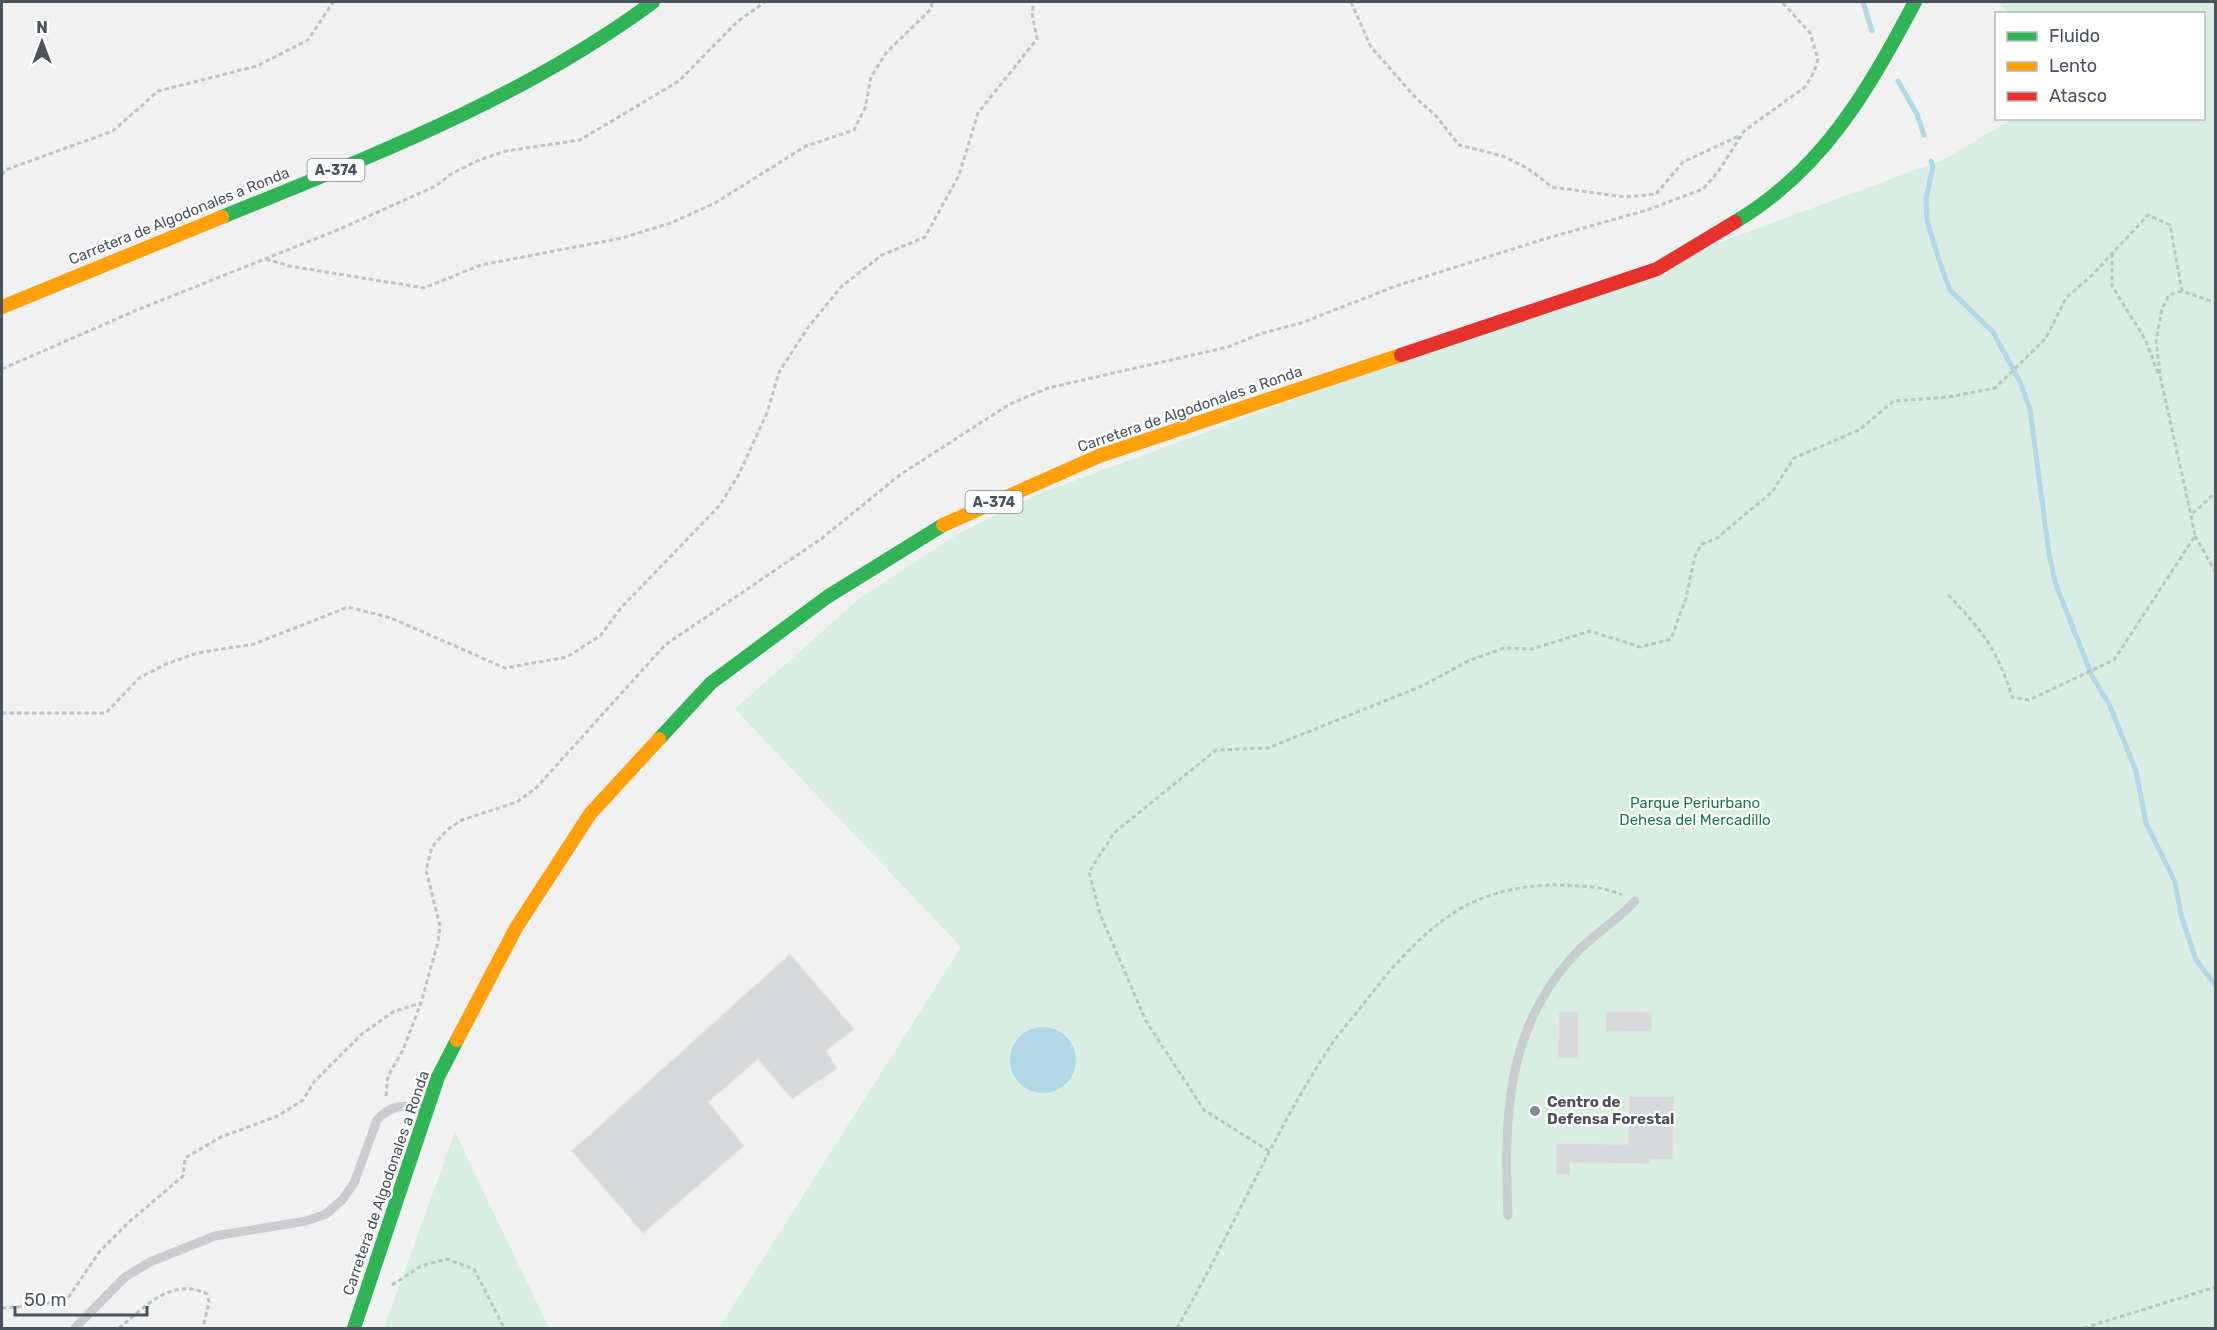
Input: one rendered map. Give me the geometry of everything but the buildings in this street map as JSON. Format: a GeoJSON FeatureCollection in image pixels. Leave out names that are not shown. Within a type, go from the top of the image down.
{"type":"FeatureCollection","features":[{"type":"Feature","properties":{"kind":"main road","name":"Carretera de Algodonales a Ronda"},"geometry":{"type":"LineString","coordinates":[[2,307],[416,137],[527,81],[618,29],[653,2]]}},
{"type":"Feature","properties":{"kind":"main road","name":"Carretera de Algodonales a Ronda"},"geometry":{"type":"LineString","coordinates":[[354,1329],[438,1077],[516,928],[590,814],[711,682],[827,597],[941,526],[1099,456],[1666,263],[1759,208],[1820,152],[1850,116],[1875,77],[1915,2]]}},
{"type":"Feature","properties":{"kind":"lane"},"geometry":{"type":"LineString","coordinates":[[1508,1215],[1505,1149],[1510,1097],[1522,1038],[1555,979],[1577,952],[1618,920],[1635,901]]}},
{"type":"Feature","properties":{"kind":"lane"},"geometry":{"type":"LineString","coordinates":[[75,1329],[125,1276],[161,1257],[215,1236],[306,1221],[326,1214],[342,1200],[354,1184],[377,1120],[384,1113],[403,1106],[427,1111]]}},
{"type":"Feature","properties":{"kind":"path"},"geometry":{"type":"LineString","coordinates":[[2,175],[4,170],[113,131],[158,91],[257,66],[308,40],[333,2]]}},
{"type":"Feature","properties":{"kind":"path"},"geometry":{"type":"LineString","coordinates":[[2,369],[436,186],[451,174],[479,160],[506,151],[580,140],[679,81],[737,22],[765,2]]}},
{"type":"Feature","properties":{"kind":"path"},"geometry":{"type":"LineString","coordinates":[[265,259],[289,266],[424,288],[481,265],[622,238],[671,223],[715,203],[806,146],[854,130],[865,108],[871,77],[886,53],[930,9],[932,2]]}},
{"type":"Feature","properties":{"kind":"path"},"geometry":{"type":"LineString","coordinates":[[2,713],[106,713],[139,678],[166,664],[198,653],[254,644],[348,607],[391,618],[505,668],[567,657],[600,635],[620,609],[720,505],[738,476],[767,413],[779,372],[809,326],[842,286],[882,255],[925,237],[959,175],[978,113],[1037,39],[1032,13],[1034,2]]}},
{"type":"Feature","properties":{"kind":"path"},"geometry":{"type":"LineString","coordinates":[[1351,2],[1371,47],[1415,97],[1436,116],[1459,145],[1503,156],[1527,168],[1552,187],[1625,197],[1656,194],[1683,162],[1741,136]]}},
{"type":"Feature","properties":{"kind":"path"},"geometry":{"type":"LineString","coordinates":[[1269,1151],[1204,1110],[1146,1021],[1100,914],[1089,872],[1114,833],[1216,750],[1268,748],[1422,686],[1468,661],[1504,648],[1532,650],[1590,631],[1640,646],[1671,639],[1686,598],[1695,556],[1702,544],[1718,538],[1772,492],[1794,458],[1859,430],[1894,401],[1948,397],[1995,388],[2046,338],[2066,298],[2148,215],[2170,225],[2181,291]]}},
{"type":"Feature","properties":{"kind":"path"},"geometry":{"type":"LineString","coordinates":[[2112,253],[2112,286],[2145,339],[2161,380]]}},
{"type":"Feature","properties":{"kind":"path"},"geometry":{"type":"LineString","coordinates":[[2216,303],[2181,291],[2169,295],[2162,309],[2156,341],[2161,380],[2195,536],[2216,573]]}},
{"type":"Feature","properties":{"kind":"path"},"geometry":{"type":"LineString","coordinates":[[2191,515],[2216,492]]}},
{"type":"Feature","properties":{"kind":"path"},"geometry":{"type":"LineString","coordinates":[[1948,595],[1980,628],[2005,673],[2012,697],[2029,700],[2114,660],[2195,536]]}},
{"type":"Feature","properties":{"kind":"path"},"geometry":{"type":"LineString","coordinates":[[1177,1329],[1212,1267],[1269,1151],[1330,1047],[1380,983],[1431,928],[1457,910],[1499,893],[1543,885],[1590,886],[1617,892],[1635,901]]}},
{"type":"Feature","properties":{"kind":"path"},"geometry":{"type":"LineString","coordinates":[[2,1308],[41,1305],[68,1299],[100,1251],[129,1222],[183,1176],[185,1158],[221,1137],[278,1116],[303,1100],[314,1082],[362,1034],[393,1012],[422,1003]]}},
{"type":"Feature","properties":{"kind":"path"},"geometry":{"type":"LineString","coordinates":[[369,1284],[395,1285],[422,1266],[447,1259],[474,1269],[504,1329]]}},
{"type":"Feature","properties":{"kind":"path"},"geometry":{"type":"LineString","coordinates":[[2084,1329],[2216,1287]]}},
{"type":"Feature","properties":{"kind":"path"},"geometry":{"type":"LineString","coordinates":[[119,1329],[156,1297],[184,1289],[199,1290],[207,1294],[209,1302],[203,1329]]}},
{"type":"Feature","properties":{"kind":"green space","name":"Parque Periurbano Dehesa del Mercadillo"},"geometry":{"type":"Polygon","coordinates":[[[1997,2],[2215,2],[2215,1328],[719,1328],[961,947],[735,709],[860,598],[961,532],[1041,493],[1945,159],[2010,120],[2205,120],[2205,12],[2010,12],[1997,2]]]}},
{"type":"Feature","properties":{"kind":"green space"},"geometry":{"type":"Polygon","coordinates":[[[455,1132],[549,1328],[384,1328],[455,1132]]]}},
{"type":"Feature","properties":{"kind":"water"},"geometry":{"type":"Polygon","coordinates":[[[1043,1027],[1056,1030],[1066,1037],[1073,1047],[1076,1060],[1073,1073],[1066,1083],[1056,1090],[1043,1093],[1030,1090],[1020,1083],[1013,1073],[1010,1060],[1013,1047],[1020,1037],[1030,1030],[1043,1027]]]}},
{"type":"Feature","properties":{"kind":"waterway"},"geometry":{"type":"LineString","coordinates":[[1863,2],[1872,31]]}},
{"type":"Feature","properties":{"kind":"waterway"},"geometry":{"type":"LineString","coordinates":[[1898,81],[1917,114],[1924,135]]}},
{"type":"Feature","properties":{"kind":"waterway"},"geometry":{"type":"LineString","coordinates":[[1931,161],[1933,166],[1926,199],[1927,221],[1941,266],[1950,290],[1993,332],[2020,382],[2030,409],[2049,554],[2056,585],[2092,676],[2110,706],[2136,771],[2146,823],[2175,882],[2181,915],[2196,960],[2216,986]]}},
{"type":"Feature","properties":{"kind":"traffic: fast"},"geometry":{"type":"LineString","coordinates":[[222,217],[389,148],[498,97],[603,37],[653,2]]}},
{"type":"Feature","properties":{"kind":"traffic: fast"},"geometry":{"type":"LineString","coordinates":[[1735,222],[1794,178],[1819,152],[1861,96],[1915,2]]}},
{"type":"Feature","properties":{"kind":"traffic: fast"},"geometry":{"type":"LineString","coordinates":[[659,739],[711,683],[827,597],[943,525]]}},
{"type":"Feature","properties":{"kind":"traffic: fast"},"geometry":{"type":"LineString","coordinates":[[354,1328],[438,1077],[457,1040]]}},
{"type":"Feature","properties":{"kind":"traffic: slow"},"geometry":{"type":"LineString","coordinates":[[2,307],[222,217]]}},
{"type":"Feature","properties":{"kind":"traffic: slow"},"geometry":{"type":"LineString","coordinates":[[943,525],[1099,456],[1401,355]]}},
{"type":"Feature","properties":{"kind":"traffic: slow"},"geometry":{"type":"LineString","coordinates":[[457,1040],[516,928],[590,814],[659,739]]}},
{"type":"Feature","properties":{"kind":"traffic: jam"},"geometry":{"type":"LineString","coordinates":[[1401,355],[1657,269],[1735,222]]}},
{"type":"Feature","properties":{"kind":"place","name":"Centro de Defensa Forestal"},"geometry":{"type":"Point","coordinates":[1535,1111]}}]}
